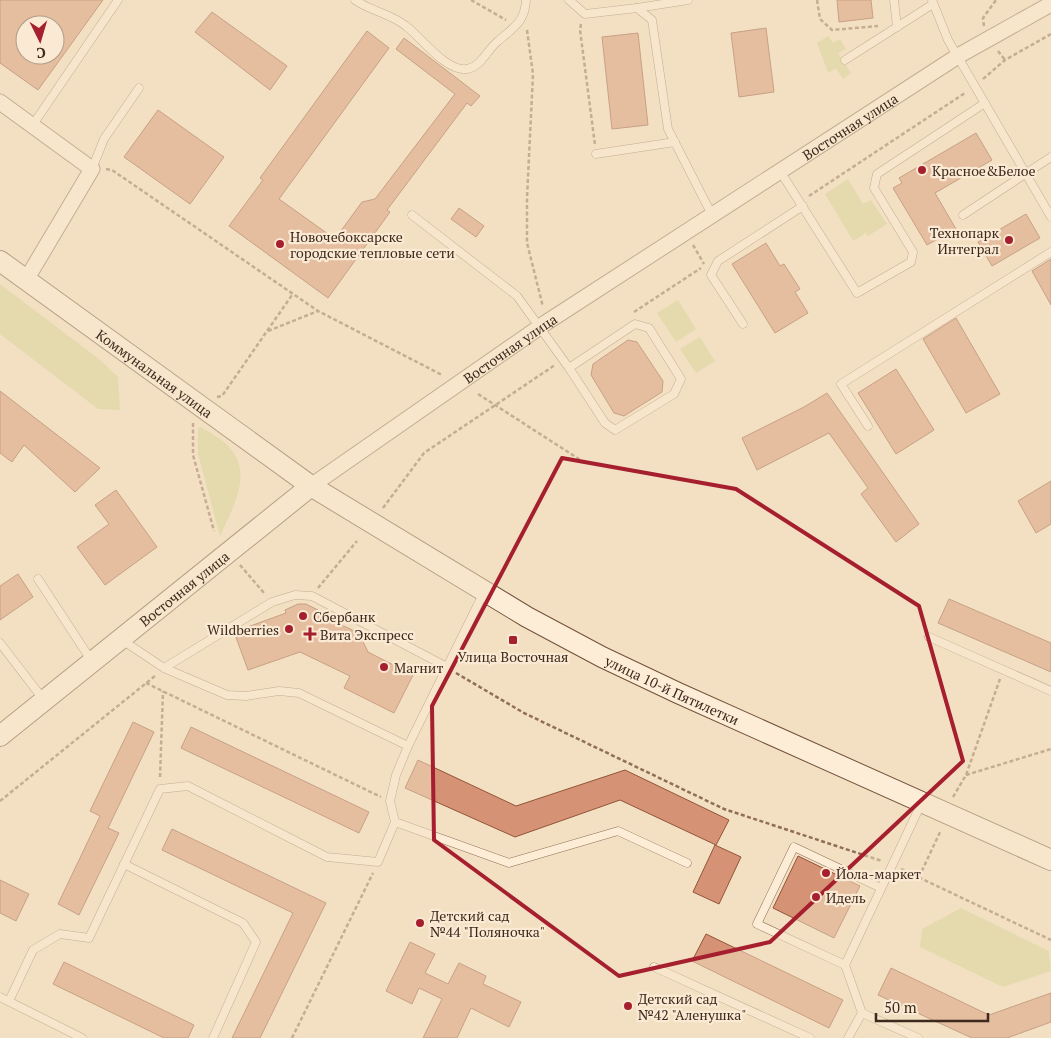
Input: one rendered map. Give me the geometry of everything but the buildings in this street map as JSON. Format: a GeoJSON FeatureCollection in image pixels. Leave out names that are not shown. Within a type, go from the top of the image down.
{"type":"FeatureCollection","features":[{"type":"Feature","properties":{"kind":"main road","name":"Коммунальная улица"},"geometry":{"type":"LineString","coordinates":[[0,261],[311,486]]}},
{"type":"Feature","properties":{"kind":"main road","name":"улица 10-й Пятилетки"},"geometry":{"type":"LineString","coordinates":[[311,486],[484,592],[602,657],[1051,860]]}},
{"type":"Feature","properties":{"kind":"main road","name":"Восточная улица"},"geometry":{"type":"LineString","coordinates":[[0,736],[311,486]]}},
{"type":"Feature","properties":{"kind":"street","name":"Восточная улица"},"geometry":{"type":"LineString","coordinates":[[311,486],[544,324],[958,56],[1051,4]]}},
{"type":"Feature","properties":{"kind":"street"},"geometry":{"type":"LineString","coordinates":[[0,102],[92,169],[26,280]]}},
{"type":"Feature","properties":{"kind":"lane"},"geometry":{"type":"LineString","coordinates":[[32,126],[118,0]]}},
{"type":"Feature","properties":{"kind":"lane"},"geometry":{"type":"LineString","coordinates":[[355,0],[405,24],[451,66],[466,69],[477,66],[491,47],[516,26],[525,14],[526,0]]}},
{"type":"Feature","properties":{"kind":"lane"},"geometry":{"type":"LineString","coordinates":[[569,0],[584,14],[688,0]]}},
{"type":"Feature","properties":{"kind":"lane"},"geometry":{"type":"LineString","coordinates":[[894,0],[897,25]]}},
{"type":"Feature","properties":{"kind":"lane"},"geometry":{"type":"LineString","coordinates":[[844,60],[933,2],[944,33],[1051,218]]}},
{"type":"Feature","properties":{"kind":"lane"},"geometry":{"type":"LineString","coordinates":[[637,8],[652,20],[668,128],[712,215]]}},
{"type":"Feature","properties":{"kind":"lane"},"geometry":{"type":"LineString","coordinates":[[92,169],[104,139],[140,88]]}},
{"type":"Feature","properties":{"kind":"lane"},"geometry":{"type":"LineString","coordinates":[[780,171],[857,293],[911,262],[913,252],[874,188],[877,174],[985,103]]}},
{"type":"Feature","properties":{"kind":"lane"},"geometry":{"type":"LineString","coordinates":[[596,154],[675,142]]}},
{"type":"Feature","properties":{"kind":"lane"},"geometry":{"type":"LineString","coordinates":[[963,215],[1025,172],[1051,157]]}},
{"type":"Feature","properties":{"kind":"lane"},"geometry":{"type":"LineString","coordinates":[[743,324],[711,276],[718,260],[801,204]]}},
{"type":"Feature","properties":{"kind":"lane"},"geometry":{"type":"LineString","coordinates":[[412,215],[517,296],[544,324],[563,360],[605,423],[615,430],[674,394],[680,379],[649,328],[634,324],[569,368]]}},
{"type":"Feature","properties":{"kind":"lane"},"geometry":{"type":"LineString","coordinates":[[868,426],[841,384],[1051,252]]}},
{"type":"Feature","properties":{"kind":"lane"},"geometry":{"type":"LineString","coordinates":[[38,579],[92,662]]}},
{"type":"Feature","properties":{"kind":"lane"},"geometry":{"type":"LineString","coordinates":[[9,1001],[33,950],[60,934],[89,938],[160,789],[188,786],[327,857],[378,862],[395,822],[390,801],[396,775],[408,746],[484,592]]}},
{"type":"Feature","properties":{"kind":"lane"},"geometry":{"type":"LineString","coordinates":[[164,668],[272,602],[295,595],[312,596],[447,667]]}},
{"type":"Feature","properties":{"kind":"lane"},"geometry":{"type":"LineString","coordinates":[[929,637],[1051,691]]}},
{"type":"Feature","properties":{"kind":"lane"},"geometry":{"type":"LineString","coordinates":[[120,639],[164,668],[227,695],[246,696],[280,691],[299,692],[408,746]]}},
{"type":"Feature","properties":{"kind":"lane"},"geometry":{"type":"LineString","coordinates":[[0,643],[44,701]]}},
{"type":"Feature","properties":{"kind":"lane"},"geometry":{"type":"LineString","coordinates":[[845,966],[922,802]]}},
{"type":"Feature","properties":{"kind":"lane"},"geometry":{"type":"LineString","coordinates":[[395,822],[508,863],[618,830],[687,863]]}},
{"type":"Feature","properties":{"kind":"lane"},"geometry":{"type":"LineString","coordinates":[[882,888],[794,847],[757,924],[845,966],[862,1013],[918,1038]]}},
{"type":"Feature","properties":{"kind":"lane"},"geometry":{"type":"LineString","coordinates":[[124,864],[243,923],[256,942],[213,1038]]}},
{"type":"Feature","properties":{"kind":"lane"},"geometry":{"type":"LineString","coordinates":[[654,968],[810,1038]]}},
{"type":"Feature","properties":{"kind":"lane"},"geometry":{"type":"LineString","coordinates":[[0,997],[82,1038]]}},
{"type":"Feature","properties":{"kind":"lane"},"geometry":{"type":"LineString","coordinates":[[848,1038],[862,1013]]}},
{"type":"Feature","properties":{"kind":"path"},"geometry":{"type":"LineString","coordinates":[[470,0],[516,26]]}},
{"type":"Feature","properties":{"kind":"path"},"geometry":{"type":"LineString","coordinates":[[817,0],[821,22],[832,30],[897,25]]}},
{"type":"Feature","properties":{"kind":"path"},"geometry":{"type":"LineString","coordinates":[[984,30],[983,18],[996,0]]}},
{"type":"Feature","properties":{"kind":"path"},"geometry":{"type":"LineString","coordinates":[[525,14],[533,74],[526,198],[527,243],[544,324]]}},
{"type":"Feature","properties":{"kind":"path"},"geometry":{"type":"LineString","coordinates":[[584,14],[580,30],[596,154]]}},
{"type":"Feature","properties":{"kind":"path"},"geometry":{"type":"LineString","coordinates":[[801,204],[975,86],[1005,60],[1051,34]]}},
{"type":"Feature","properties":{"kind":"path"},"geometry":{"type":"LineString","coordinates":[[994,45],[1005,60]]}},
{"type":"Feature","properties":{"kind":"path"},"geometry":{"type":"LineString","coordinates":[[92,169],[112,170],[292,295],[318,311],[442,375]]}},
{"type":"Feature","properties":{"kind":"path"},"geometry":{"type":"LineString","coordinates":[[634,313],[705,265],[691,242]]}},
{"type":"Feature","properties":{"kind":"path"},"geometry":{"type":"LineString","coordinates":[[215,397],[222,396],[292,295]]}},
{"type":"Feature","properties":{"kind":"path"},"geometry":{"type":"LineString","coordinates":[[268,331],[318,311]]}},
{"type":"Feature","properties":{"kind":"path"},"geometry":{"type":"LineString","coordinates":[[383,508],[424,453],[563,360]]}},
{"type":"Feature","properties":{"kind":"path"},"geometry":{"type":"LineString","coordinates":[[478,394],[582,461]]}},
{"type":"Feature","properties":{"kind":"path"},"geometry":{"type":"LineString","coordinates":[[193,422],[193,455],[214,531]]}},
{"type":"Feature","properties":{"kind":"path"},"geometry":{"type":"LineString","coordinates":[[312,596],[357,541]]}},
{"type":"Feature","properties":{"kind":"path"},"geometry":{"type":"LineString","coordinates":[[239,564],[272,602]]}},
{"type":"Feature","properties":{"kind":"path"},"geometry":{"type":"LineString","coordinates":[[447,667],[524,713],[724,809],[893,865],[1051,940]]}},
{"type":"Feature","properties":{"kind":"path"},"geometry":{"type":"LineString","coordinates":[[0,801],[164,668]]}},
{"type":"Feature","properties":{"kind":"path"},"geometry":{"type":"LineString","coordinates":[[953,798],[966,775],[1004,670]]}},
{"type":"Feature","properties":{"kind":"path"},"geometry":{"type":"LineString","coordinates":[[146,683],[390,801]]}},
{"type":"Feature","properties":{"kind":"path"},"geometry":{"type":"LineString","coordinates":[[160,789],[163,691]]}},
{"type":"Feature","properties":{"kind":"path"},"geometry":{"type":"LineString","coordinates":[[966,775],[1051,749]]}},
{"type":"Feature","properties":{"kind":"path"},"geometry":{"type":"LineString","coordinates":[[919,877],[942,829]]}},
{"type":"Feature","properties":{"kind":"path"},"geometry":{"type":"LineString","coordinates":[[292,1038],[378,862]]}},
{"type":"Feature","properties":{"kind":"highlighted area"},"geometry":{"type":"Polygon","coordinates":[[[562,458],[736,489],[919,606],[963,761],[770,942],[619,976],[434,840],[432,706],[562,458]]]}},
{"type":"Feature","properties":{"kind":"green space"},"geometry":{"type":"Polygon","coordinates":[[[828,36],[833,43],[840,39],[846,49],[838,53],[851,73],[843,79],[836,68],[828,73],[817,43],[828,36]]]}},
{"type":"Feature","properties":{"kind":"green space"},"geometry":{"type":"Polygon","coordinates":[[[848,179],[863,204],[871,200],[887,224],[868,236],[866,233],[853,241],[825,194],[848,179]]]}},
{"type":"Feature","properties":{"kind":"green space"},"geometry":{"type":"Polygon","coordinates":[[[0,284],[99,359],[118,377],[120,410],[98,409],[0,334],[0,284]]]}},
{"type":"Feature","properties":{"kind":"green space"},"geometry":{"type":"Polygon","coordinates":[[[678,300],[696,329],[676,342],[657,313],[678,300]]]}},
{"type":"Feature","properties":{"kind":"green space"},"geometry":{"type":"Polygon","coordinates":[[[700,337],[715,361],[696,373],[680,349],[700,337]]]}},
{"type":"Feature","properties":{"kind":"green space"},"geometry":{"type":"Polygon","coordinates":[[[201,427],[229,447],[236,457],[240,468],[240,480],[235,503],[220,536],[198,454],[198,428],[201,427]]]}},
{"type":"Feature","properties":{"kind":"green space"},"geometry":{"type":"Polygon","coordinates":[[[961,908],[1049,951],[1051,971],[1003,987],[920,947],[922,929],[961,908]]]}},
{"type":"Feature","properties":{"kind":"place","name":"Красное&Белое"},"geometry":{"type":"Point","coordinates":[922,170]}},
{"type":"Feature","properties":{"kind":"place","name":"Технопарк Интеграл"},"geometry":{"type":"Point","coordinates":[1009,240]}},
{"type":"Feature","properties":{"kind":"place","name":"Новочебоксарске городские тепловые сети"},"geometry":{"type":"Point","coordinates":[280,244]}},
{"type":"Feature","properties":{"kind":"place","name":"Сбербанк"},"geometry":{"type":"Point","coordinates":[303,616]}},
{"type":"Feature","properties":{"kind":"place","name":"Wildberries"},"geometry":{"type":"Point","coordinates":[289,629]}},
{"type":"Feature","properties":{"kind":"place","name":"Вита Экспресс"},"geometry":{"type":"Point","coordinates":[310,634]}},
{"type":"Feature","properties":{"kind":"place","name":"Улица Восточная"},"geometry":{"type":"Point","coordinates":[513,640]}},
{"type":"Feature","properties":{"kind":"place","name":"Магнит"},"geometry":{"type":"Point","coordinates":[384,667]}},
{"type":"Feature","properties":{"kind":"place","name":"Йола-маркет"},"geometry":{"type":"Point","coordinates":[826,873]}},
{"type":"Feature","properties":{"kind":"place","name":"Идель"},"geometry":{"type":"Point","coordinates":[816,897]}},
{"type":"Feature","properties":{"kind":"place","name":"Детский сад №44 \"Поляночка\""},"geometry":{"type":"Point","coordinates":[420,923]}},
{"type":"Feature","properties":{"kind":"place","name":"Детский сад №42 \"Аленушка\""},"geometry":{"type":"Point","coordinates":[628,1006]}}]}
